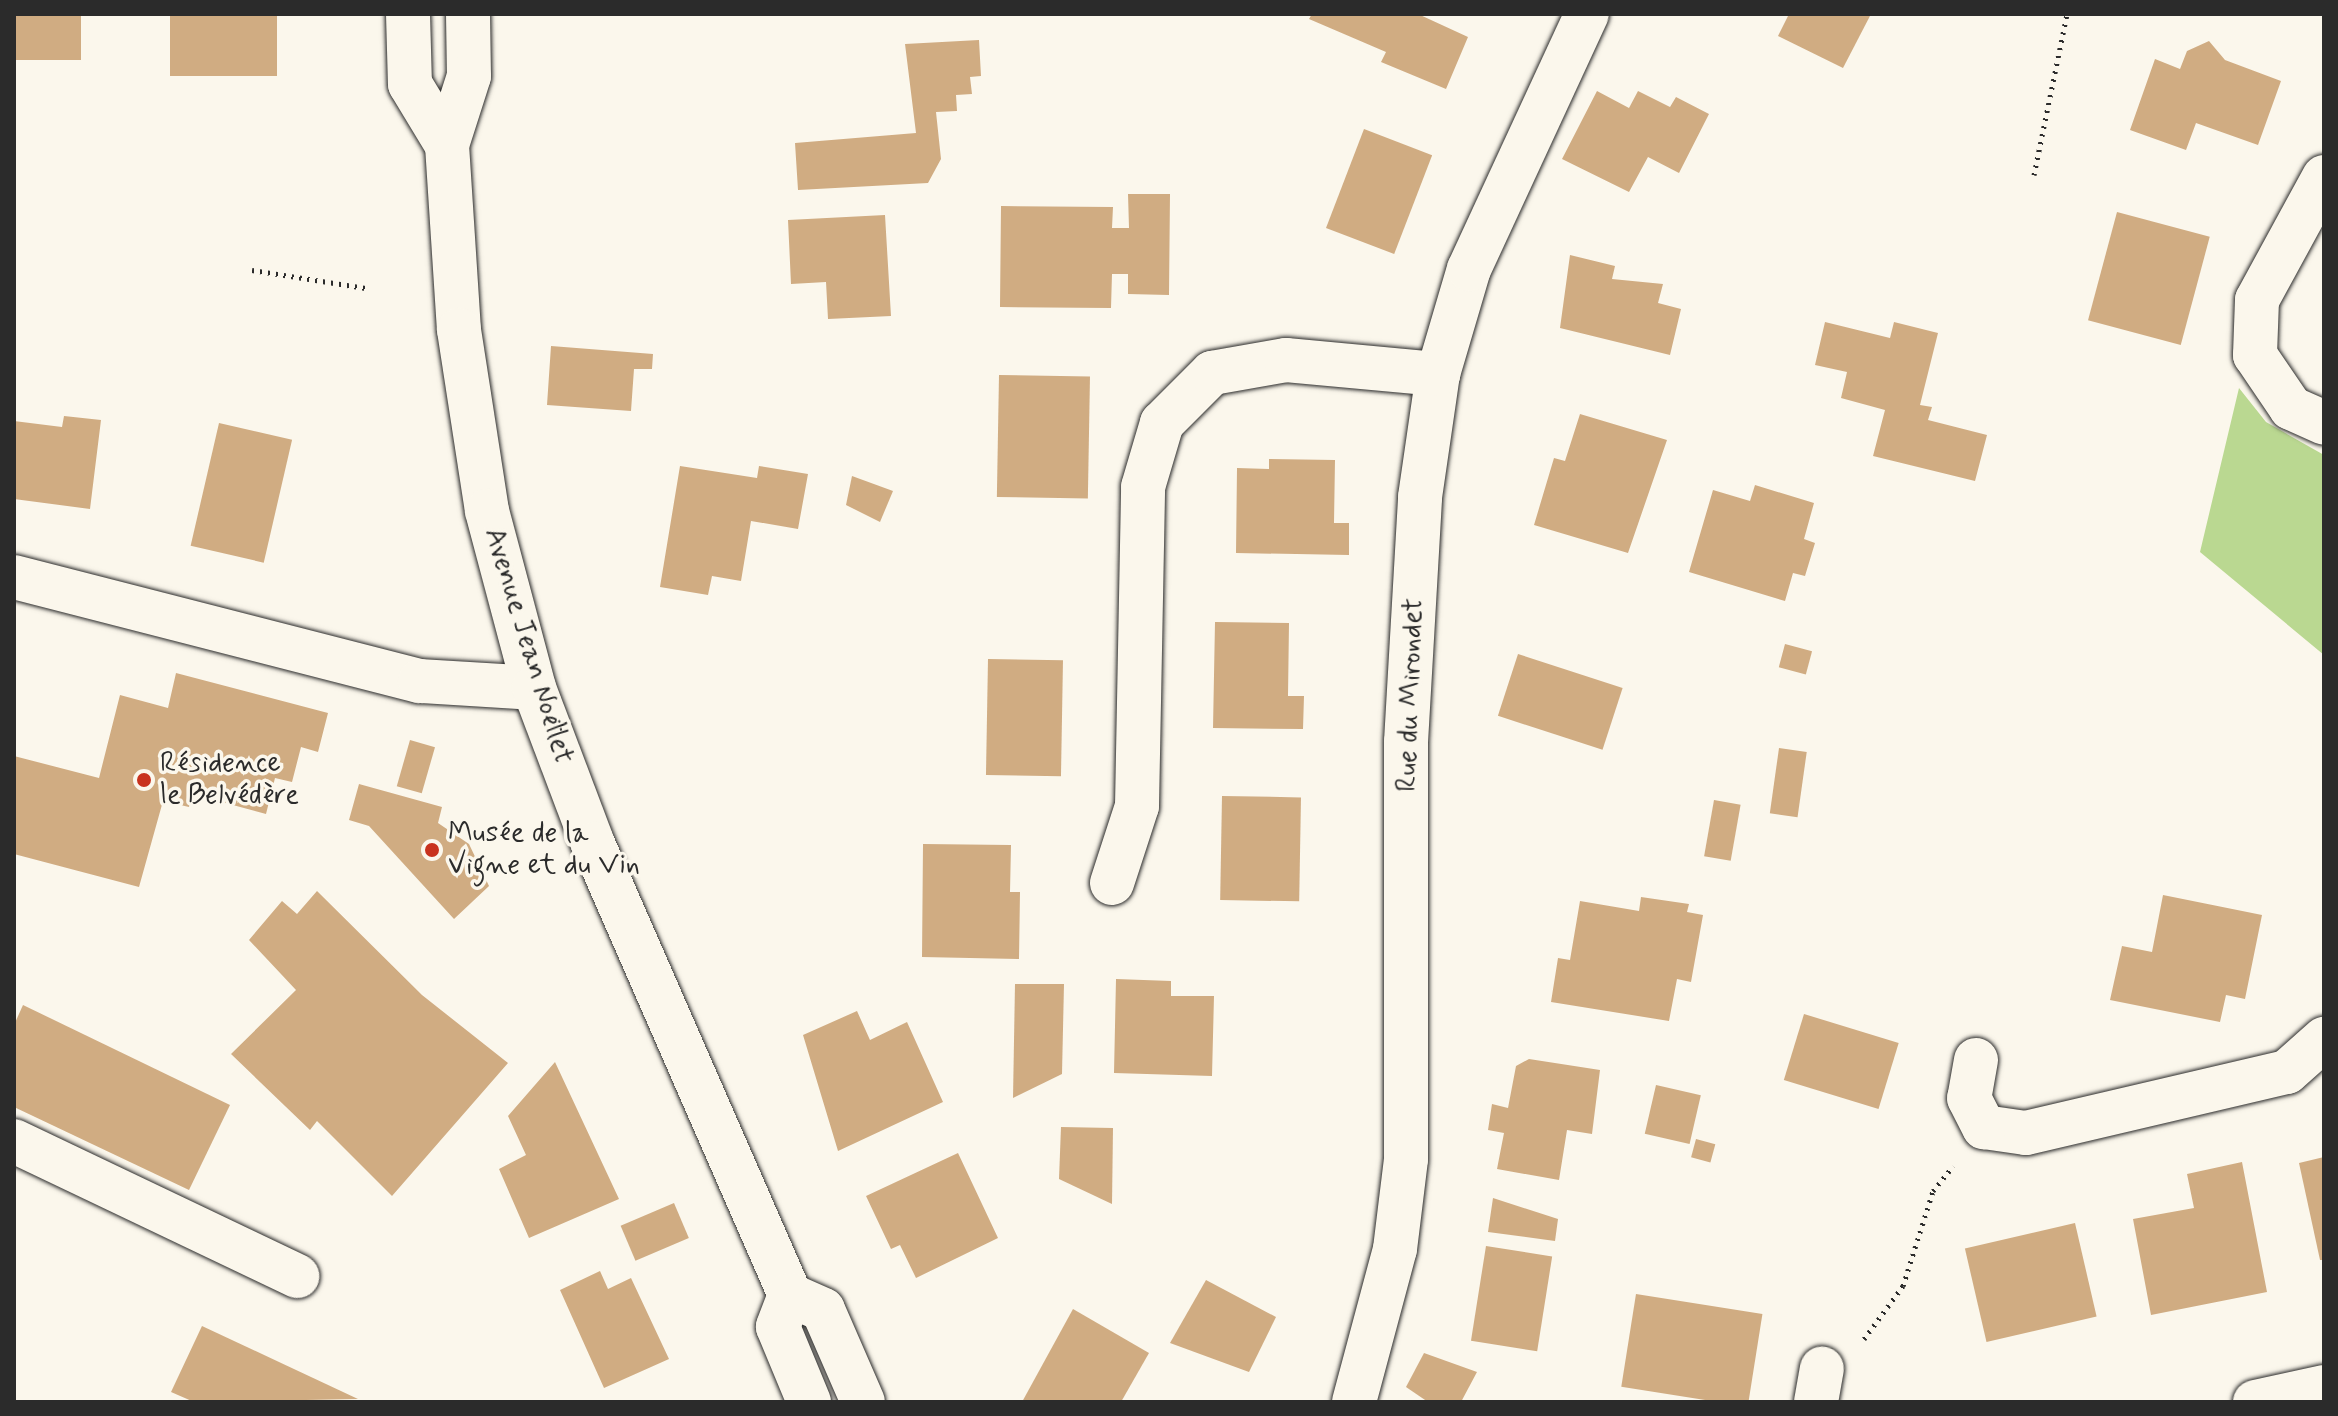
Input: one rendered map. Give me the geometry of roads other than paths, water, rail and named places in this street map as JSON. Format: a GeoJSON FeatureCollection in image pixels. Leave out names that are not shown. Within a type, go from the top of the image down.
{"type":"FeatureCollection","features":[{"type":"Feature","properties":{"kind":"street","name":"Avenue Jean Noëllet"},"geometry":{"type":"LineString","coordinates":[[408,14],[410,84],[447,145]]}},
{"type":"Feature","properties":{"kind":"street","name":"Avenue Jean Noëllet"},"geometry":{"type":"LineString","coordinates":[[468,14],[469,76],[447,145],[459,330],[487,511],[534,688],[593,844],[790,1295]]}},
{"type":"Feature","properties":{"kind":"street","name":"Rue du Mirondet"},"geometry":{"type":"LineString","coordinates":[[1354,1402],[1395,1249],[1406,1159],[1406,742],[1420,497],[1438,374],[1469,269],[1587,14]]}},
{"type":"Feature","properties":{"kind":"street"},"geometry":{"type":"LineString","coordinates":[[2324,177],[2257,300],[2255,355],[2291,408],[2324,423]]}},
{"type":"Feature","properties":{"kind":"street"},"geometry":{"type":"LineString","coordinates":[[1112,883],[1137,806],[1143,487],[1162,423],[1212,373],[1286,360],[1438,374]]}},
{"type":"Feature","properties":{"kind":"street"},"geometry":{"type":"LineString","coordinates":[[14,577],[420,681],[534,688]]}},
{"type":"Feature","properties":{"kind":"street"},"geometry":{"type":"LineString","coordinates":[[1976,1060],[1969,1098],[1984,1127],[2026,1133],[2287,1072],[2324,1039]]}},
{"type":"Feature","properties":{"kind":"street"},"geometry":{"type":"LineString","coordinates":[[14,1141],[297,1276]]}},
{"type":"Feature","properties":{"kind":"street"},"geometry":{"type":"LineString","coordinates":[[809,1402],[778,1327],[790,1295],[823,1310],[863,1402]]}},
{"type":"Feature","properties":{"kind":"street"},"geometry":{"type":"LineString","coordinates":[[2255,1402],[2324,1387]]}},
{"type":"Feature","properties":{"kind":"place","name":"Résidence le Belvédère"},"geometry":{"type":"Point","coordinates":[144,780]}},
{"type":"Feature","properties":{"kind":"place","name":"Musée de la Vigne et du Vin"},"geometry":{"type":"Point","coordinates":[432,850]}}]}
